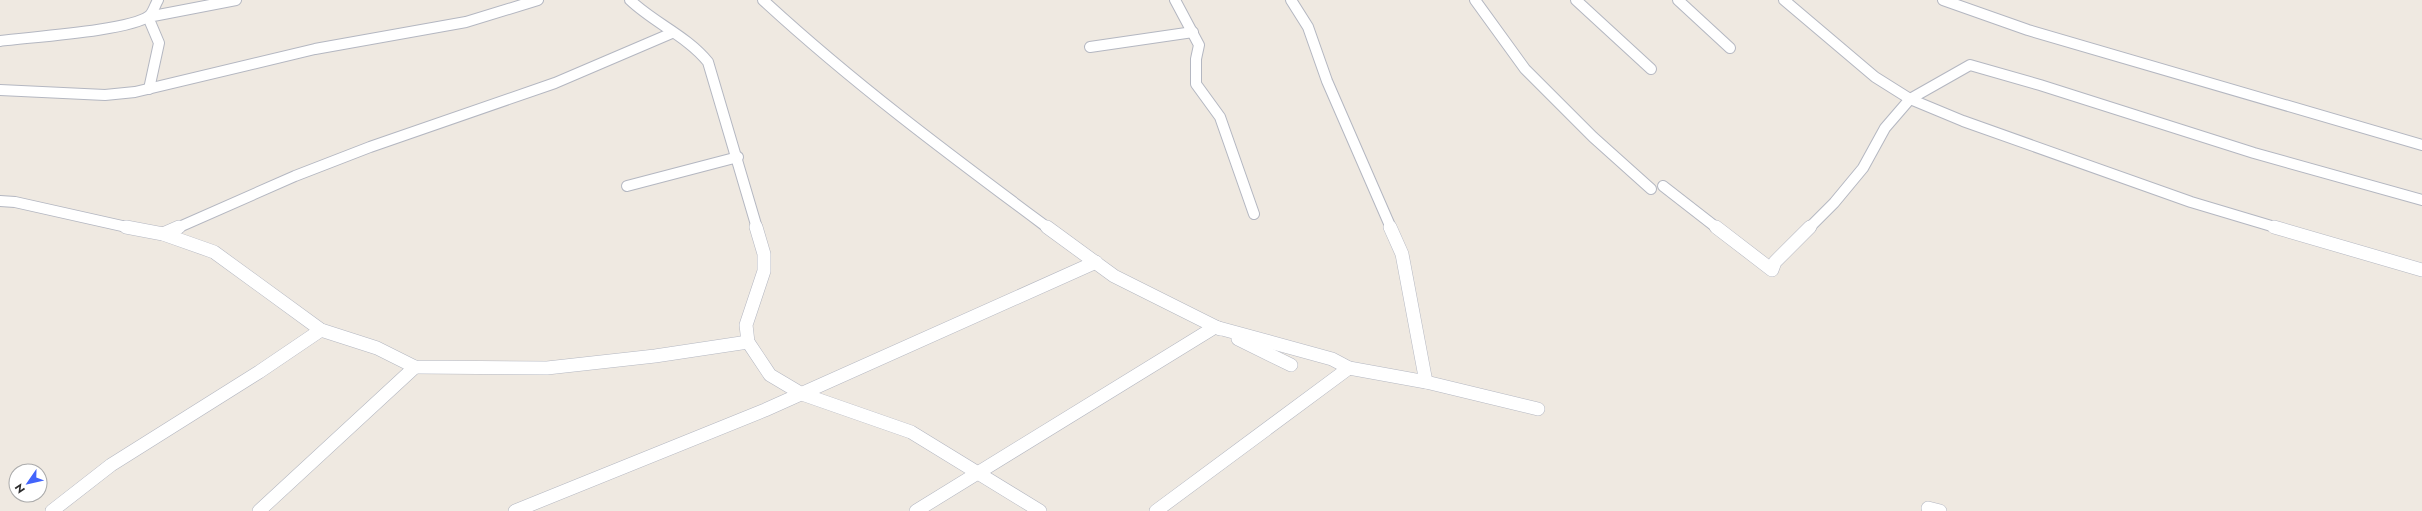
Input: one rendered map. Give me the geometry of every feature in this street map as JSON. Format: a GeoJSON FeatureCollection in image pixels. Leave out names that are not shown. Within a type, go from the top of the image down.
{"type":"FeatureCollection","features":[{"type":"Feature","properties":{"kind":"street"},"geometry":{"type":"LineString","coordinates":[[148,17],[158,0]]}},
{"type":"Feature","properties":{"kind":"street"},"geometry":{"type":"LineString","coordinates":[[0,41],[102,28],[148,17],[236,0]]}},
{"type":"Feature","properties":{"kind":"street"},"geometry":{"type":"LineString","coordinates":[[0,90],[105,95],[149,89],[340,44],[455,26],[493,17],[538,0]]}},
{"type":"Feature","properties":{"kind":"street"},"geometry":{"type":"LineString","coordinates":[[630,0],[672,33],[691,45],[708,62],[738,157],[764,254],[764,271],[746,326],[748,342],[770,375],[802,394],[911,432],[1040,511]]}},
{"type":"Feature","properties":{"kind":"street"},"geometry":{"type":"LineString","coordinates":[[763,0],[801,35],[931,141],[1114,276],[1291,365]]}},
{"type":"Feature","properties":{"kind":"street"},"geometry":{"type":"LineString","coordinates":[[1175,0],[1199,45],[1196,59],[1196,84],[1220,117],[1254,214]]}},
{"type":"Feature","properties":{"kind":"street"},"geometry":{"type":"LineString","coordinates":[[1291,0],[1308,27],[1327,82],[1402,254],[1426,382]]}},
{"type":"Feature","properties":{"kind":"street"},"geometry":{"type":"LineString","coordinates":[[1475,0],[1526,69],[1593,137],[1651,189]]}},
{"type":"Feature","properties":{"kind":"street"},"geometry":{"type":"LineString","coordinates":[[1576,0],[1651,69]]}},
{"type":"Feature","properties":{"kind":"street"},"geometry":{"type":"LineString","coordinates":[[1678,0],[1730,48]]}},
{"type":"Feature","properties":{"kind":"street"},"geometry":{"type":"LineString","coordinates":[[1784,0],[1875,77],[1910,99],[1963,121],[2190,202],[2422,270]]}},
{"type":"Feature","properties":{"kind":"street"},"geometry":{"type":"LineString","coordinates":[[1943,0],[2028,30],[2422,145]]}},
{"type":"Feature","properties":{"kind":"street"},"geometry":{"type":"LineString","coordinates":[[148,17],[159,43],[149,89]]}},
{"type":"Feature","properties":{"kind":"street"},"geometry":{"type":"LineString","coordinates":[[1090,47],[1193,32]]}},
{"type":"Feature","properties":{"kind":"street"},"geometry":{"type":"LineString","coordinates":[[163,234],[226,204],[295,176],[370,147],[555,83],[672,33]]}},
{"type":"Feature","properties":{"kind":"street"},"geometry":{"type":"LineString","coordinates":[[1663,186],[1772,270],[1775,262],[1834,203],[1864,168],[1885,128],[1910,99],[1970,66],[2024,79],[2081,99],[2270,159],[2422,200]]}},
{"type":"Feature","properties":{"kind":"street"},"geometry":{"type":"LineString","coordinates":[[627,186],[738,157]]}},
{"type":"Feature","properties":{"kind":"street"},"geometry":{"type":"LineString","coordinates":[[0,201],[15,202],[58,213],[163,234],[214,252],[321,330],[377,348],[415,367],[547,368],[655,356],[748,342]]}},
{"type":"Feature","properties":{"kind":"street"},"geometry":{"type":"LineString","coordinates":[[515,511],[802,394],[1096,262]]}},
{"type":"Feature","properties":{"kind":"street"},"geometry":{"type":"LineString","coordinates":[[916,511],[975,471],[1152,369],[1215,327],[1332,359],[1349,368],[1426,382],[1538,409]]}},
{"type":"Feature","properties":{"kind":"street"},"geometry":{"type":"LineString","coordinates":[[52,511],[111,465],[258,372],[321,330]]}},
{"type":"Feature","properties":{"kind":"street"},"geometry":{"type":"LineString","coordinates":[[258,511],[415,367]]}},
{"type":"Feature","properties":{"kind":"street"},"geometry":{"type":"LineString","coordinates":[[1156,511],[1294,407],[1341,376],[1349,368]]}},
{"type":"Feature","properties":{"kind":"street"},"geometry":{"type":"LineString","coordinates":[[515,511],[534,504]]}}]}
